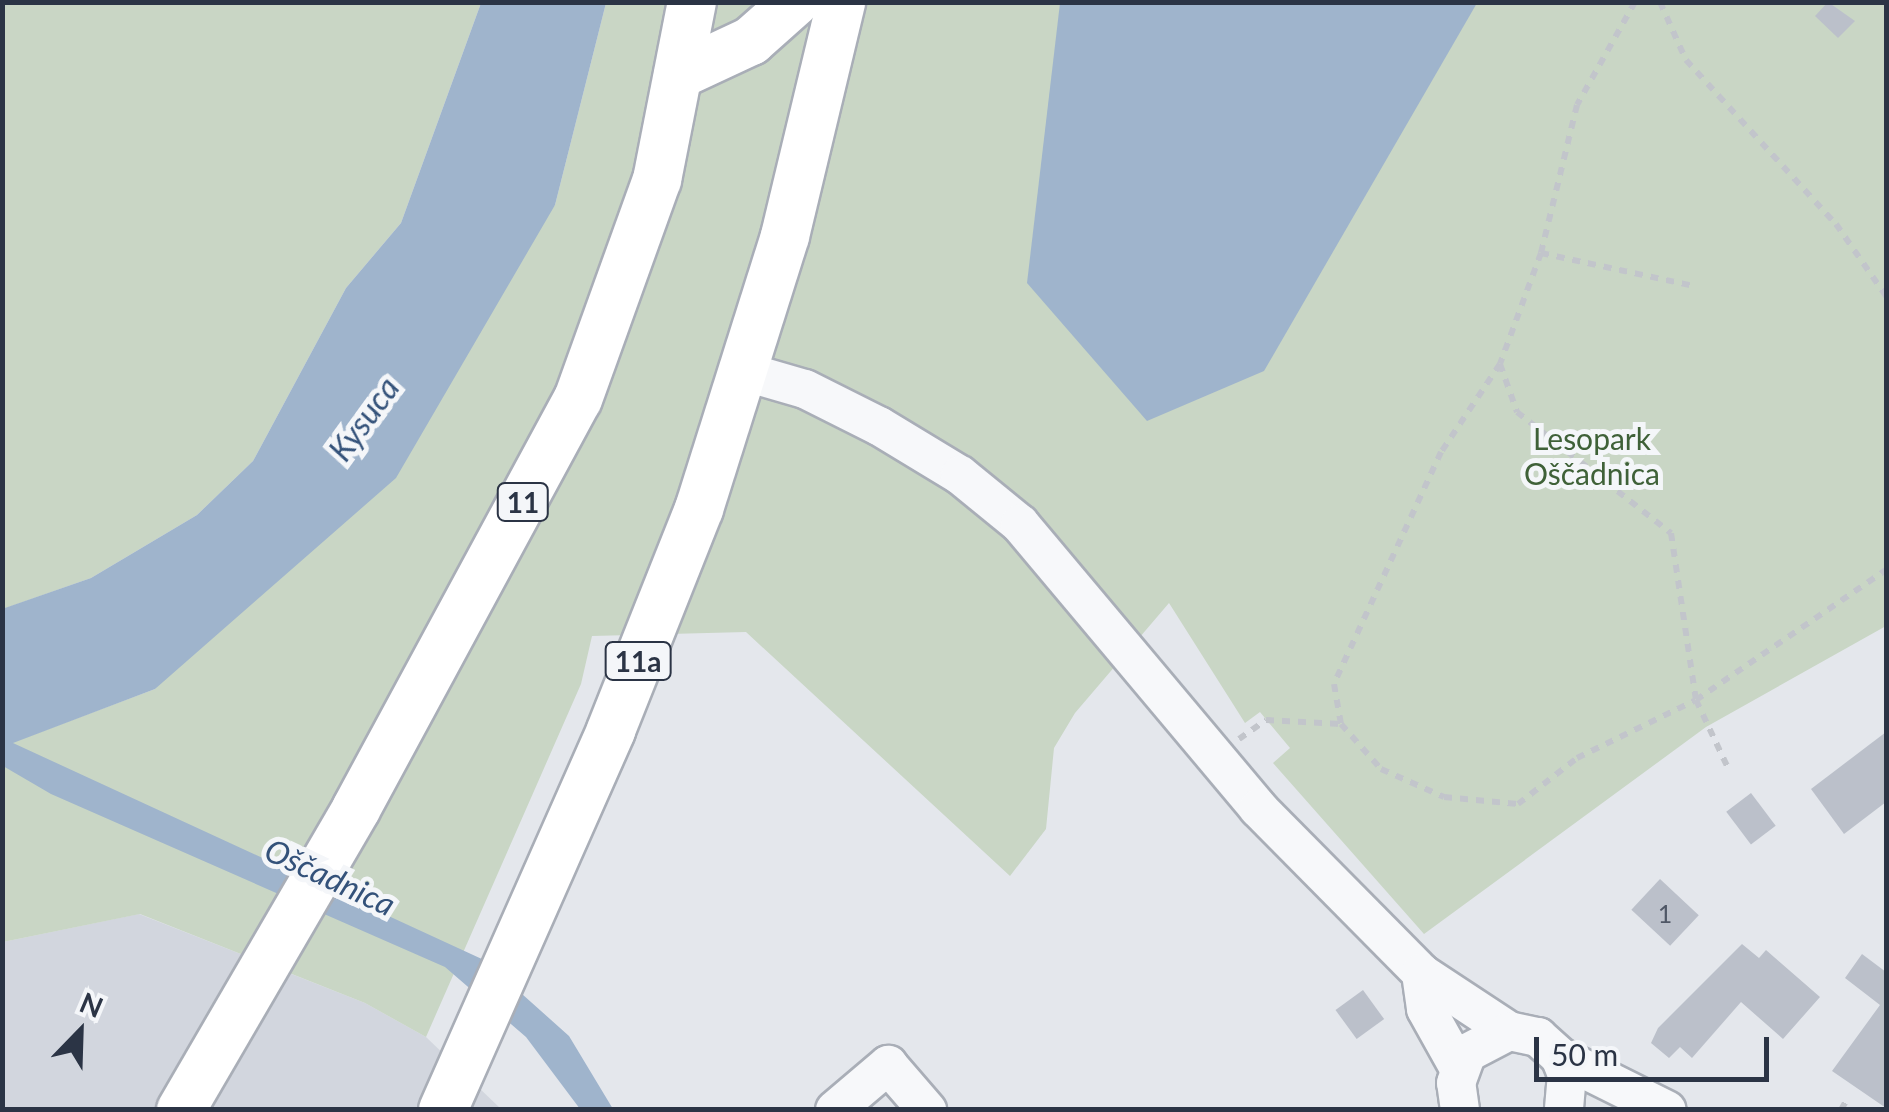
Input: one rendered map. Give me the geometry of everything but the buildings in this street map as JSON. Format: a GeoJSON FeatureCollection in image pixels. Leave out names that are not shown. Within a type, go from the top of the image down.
{"type":"FeatureCollection","features":[{"type":"Feature","properties":{"kind":"main road","name":"11"},"geometry":{"type":"LineString","coordinates":[[181,1110],[356,809],[578,399],[658,180],[692,2]]}},
{"type":"Feature","properties":{"kind":"main road"},"geometry":{"type":"LineString","coordinates":[[740,2],[793,5]]}},
{"type":"Feature","properties":{"kind":"main road","name":"11a"},"geometry":{"type":"LineString","coordinates":[[443,1110],[518,945],[700,508],[746,372],[841,2]]}},
{"type":"Feature","properties":{"kind":"main road"},"geometry":{"type":"LineString","coordinates":[[678,75],[750,41],[793,5]]}},
{"type":"Feature","properties":{"kind":"street"},"geometry":{"type":"LineString","coordinates":[[746,372],[804,388],[880,426],[960,475],[1020,524],[1258,808],[1421,973],[1509,1031],[1538,1037],[1560,1057],[1664,1109]]}},
{"type":"Feature","properties":{"kind":"street"},"geometry":{"type":"LineString","coordinates":[[1421,973],[1426,1009],[1459,1068],[1460,1110]]}},
{"type":"Feature","properties":{"kind":"street"},"geometry":{"type":"LineString","coordinates":[[1459,1068],[1478,1042],[1509,1031]]}},
{"type":"Feature","properties":{"kind":"street"},"geometry":{"type":"LineString","coordinates":[[1560,1057],[1567,1074],[1564,1110]]}},
{"type":"Feature","properties":{"kind":"street"},"geometry":{"type":"LineString","coordinates":[[836,1110],[888,1065],[927,1110]]}},
{"type":"Feature","properties":{"kind":"path"},"geometry":{"type":"LineString","coordinates":[[1635,2],[1577,105],[1541,253],[1500,364],[1441,452],[1377,580],[1334,684],[1341,724],[1381,770],[1444,798],[1518,804],[1577,758],[1696,700],[1886,570]]}},
{"type":"Feature","properties":{"kind":"path"},"geometry":{"type":"LineString","coordinates":[[1660,2],[1686,60],[1876,278],[1886,296]]}},
{"type":"Feature","properties":{"kind":"path"},"geometry":{"type":"LineString","coordinates":[[1541,253],[1694,286]]}},
{"type":"Feature","properties":{"kind":"path"},"geometry":{"type":"LineString","coordinates":[[1876,278],[1886,269]]}},
{"type":"Feature","properties":{"kind":"path"},"geometry":{"type":"LineString","coordinates":[[1500,364],[1517,412],[1671,532],[1696,700],[1726,766]]}},
{"type":"Feature","properties":{"kind":"path"},"geometry":{"type":"LineString","coordinates":[[1249,732],[1266,720],[1341,724]]}},
{"type":"Feature","properties":{"kind":"shaded area"},"geometry":{"type":"Polygon","coordinates":[[[139,914],[365,1003],[426,1037],[501,1109],[3,1110],[3,942],[139,914]]]}},
{"type":"Feature","properties":{"kind":"green space"},"geometry":{"type":"Polygon","coordinates":[[[2,3],[481,3],[401,223],[346,288],[253,461],[197,515],[91,578],[3,609],[2,3]]]}},
{"type":"Feature","properties":{"kind":"green space","name":"Lesopark Oščadnica"},"geometry":{"type":"Polygon","coordinates":[[[606,3],[1886,3],[1886,626],[1706,727],[1424,934],[1273,763],[1290,748],[1260,712],[1245,723],[1169,603],[1075,713],[1054,748],[1046,829],[1010,876],[746,632],[592,636],[581,684],[426,1037],[365,1003],[140,914],[3,942],[3,746],[155,689],[555,205],[606,3]]]}},
{"type":"Feature","properties":{"kind":"water","name":"Kysuca"},"geometry":{"type":"Polygon","coordinates":[[[481,3],[606,3],[555,205],[396,478],[155,689],[13,743],[484,960],[569,1036],[613,1109],[580,1109],[526,1037],[445,967],[51,794],[3,766],[2,609],[91,578],[197,515],[253,461],[346,288],[401,223],[481,3]]]}},
{"type":"Feature","properties":{"kind":"water"},"geometry":{"type":"Polygon","coordinates":[[[1060,3],[1477,3],[1264,371],[1147,421],[1027,283],[1060,3]]]}},
{"type":"Feature","properties":{"kind":"water label","name":"Oščadnica"},"geometry":{"type":"Point","coordinates":[330,877]}}]}
